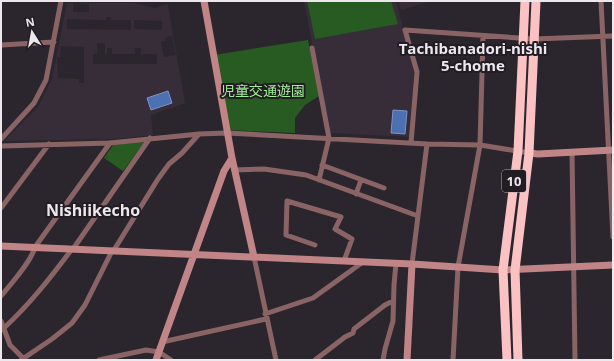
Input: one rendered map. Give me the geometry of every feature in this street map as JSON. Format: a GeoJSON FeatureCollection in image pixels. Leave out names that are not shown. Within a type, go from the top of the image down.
{"type":"FeatureCollection","features":[{"type":"Feature","properties":{"kind":"highway","name":"10"},"geometry":{"type":"LineString","coordinates":[[507,360],[503,270],[518,151],[525,1]]}},
{"type":"Feature","properties":{"kind":"highway","name":"10"},"geometry":{"type":"LineString","coordinates":[[518,360],[516,270],[529,153],[536,1]]}},
{"type":"Feature","properties":{"kind":"street"},"geometry":{"type":"LineString","coordinates":[[1,139],[34,103],[46,80],[62,1]]}},
{"type":"Feature","properties":{"kind":"street"},"geometry":{"type":"LineString","coordinates":[[204,1],[234,170],[276,360]]}},
{"type":"Feature","properties":{"kind":"street"},"geometry":{"type":"LineString","coordinates":[[601,1],[602,36],[611,150],[613,237]]}},
{"type":"Feature","properties":{"kind":"street"},"geometry":{"type":"LineString","coordinates":[[411,143],[416,72],[406,30],[524,39],[613,36]]}},
{"type":"Feature","properties":{"kind":"street"},"geometry":{"type":"LineString","coordinates":[[452,360],[458,266],[480,145],[483,36]]}},
{"type":"Feature","properties":{"kind":"street"},"geometry":{"type":"LineString","coordinates":[[1,45],[54,42]]}},
{"type":"Feature","properties":{"kind":"street"},"geometry":{"type":"LineString","coordinates":[[312,48],[329,138],[319,180]]}},
{"type":"Feature","properties":{"kind":"street"},"geometry":{"type":"LineString","coordinates":[[1,146],[110,143],[150,138],[227,133],[427,144],[480,145],[529,153],[611,150]]}},
{"type":"Feature","properties":{"kind":"street"},"geometry":{"type":"LineString","coordinates":[[1,321],[10,345],[23,360],[72,323],[85,305],[113,250],[158,179],[169,164],[182,153],[198,134]]}},
{"type":"Feature","properties":{"kind":"street"},"geometry":{"type":"LineString","coordinates":[[3,329],[22,312],[73,249],[150,138]]}},
{"type":"Feature","properties":{"kind":"street"},"geometry":{"type":"LineString","coordinates":[[1,296],[110,143]]}},
{"type":"Feature","properties":{"kind":"street"},"geometry":{"type":"LineString","coordinates":[[1,208],[49,144]]}},
{"type":"Feature","properties":{"kind":"street"},"geometry":{"type":"LineString","coordinates":[[407,360],[412,264],[427,144]]}},
{"type":"Feature","properties":{"kind":"street"},"geometry":{"type":"LineString","coordinates":[[572,152],[576,360]]}},
{"type":"Feature","properties":{"kind":"street"},"geometry":{"type":"LineString","coordinates":[[156,360],[224,171],[232,158]]}},
{"type":"Feature","properties":{"kind":"street"},"geometry":{"type":"LineString","coordinates":[[322,165],[384,188]]}},
{"type":"Feature","properties":{"kind":"street"},"geometry":{"type":"LineString","coordinates":[[234,170],[264,169],[306,175],[418,216]]}},
{"type":"Feature","properties":{"kind":"street"},"geometry":{"type":"LineString","coordinates":[[356,194],[362,180]]}},
{"type":"Feature","properties":{"kind":"street"},"geometry":{"type":"LineString","coordinates":[[315,245],[286,235],[287,200],[341,217],[335,229],[352,239],[344,261]]}},
{"type":"Feature","properties":{"kind":"street"},"geometry":{"type":"LineString","coordinates":[[1,246],[396,263],[503,270],[574,268],[613,265]]}},
{"type":"Feature","properties":{"kind":"street"},"geometry":{"type":"LineString","coordinates":[[162,342],[266,317],[313,298],[363,262]]}},
{"type":"Feature","properties":{"kind":"street"},"geometry":{"type":"LineString","coordinates":[[383,360],[393,321],[396,263]]}},
{"type":"Feature","properties":{"kind":"street"},"geometry":{"type":"LineString","coordinates":[[314,360],[345,337],[353,333],[354,329],[393,301]]}},
{"type":"Feature","properties":{"kind":"street"},"geometry":{"type":"LineString","coordinates":[[99,360],[146,350],[159,352],[171,360]]}},
{"type":"Feature","properties":{"kind":"shaded area"},"geometry":{"type":"Polygon","coordinates":[[[304,1],[396,1],[414,72],[409,137],[332,133],[329,131],[304,1]]]}},
{"type":"Feature","properties":{"kind":"shaded area"},"geometry":{"type":"Polygon","coordinates":[[[398,1],[431,1],[401,10],[398,1]]]}},
{"type":"Feature","properties":{"kind":"shaded area"},"geometry":{"type":"Polygon","coordinates":[[[67,3],[73,3],[134,3],[155,8],[167,4],[185,103],[151,115],[153,135],[115,139],[4,141],[38,107],[52,79],[67,3]],[[73,3],[73,12],[89,12],[89,4],[73,3]],[[106,17],[106,20],[67,19],[67,29],[131,30],[131,20],[111,20],[111,17],[106,17]],[[134,20],[134,29],[162,30],[162,21],[134,20]],[[172,36],[165,37],[165,41],[161,42],[164,57],[176,55],[172,36]],[[97,43],[97,54],[93,54],[93,64],[157,64],[157,54],[141,54],[141,48],[135,48],[135,54],[112,54],[112,48],[107,48],[107,54],[105,54],[105,43],[97,43]],[[61,46],[60,57],[57,57],[58,78],[79,79],[79,83],[84,83],[84,47],[61,46]]]}},
{"type":"Feature","properties":{"kind":"green space"},"geometry":{"type":"Polygon","coordinates":[[[307,1],[391,1],[398,24],[315,39],[307,1]]]}},
{"type":"Feature","properties":{"kind":"green space","name":"児童交通遊園"},"geometry":{"type":"Polygon","coordinates":[[[308,40],[319,96],[305,105],[295,118],[295,133],[227,130],[214,55],[308,40]]]}},
{"type":"Feature","properties":{"kind":"green space"},"geometry":{"type":"Polygon","coordinates":[[[143,142],[123,171],[104,158],[113,145],[143,142]]]}},
{"type":"Feature","properties":{"kind":"water"},"geometry":{"type":"Polygon","coordinates":[[[168,91],[172,103],[151,110],[147,98],[168,91]]]}},
{"type":"Feature","properties":{"kind":"water"},"geometry":{"type":"Polygon","coordinates":[[[393,110],[407,111],[405,134],[391,133],[393,110]]]}},
{"type":"Feature","properties":{"kind":"district","name":"Tachibanadori-nishi 5-chome"},"geometry":{"type":"Point","coordinates":[473,56]}},
{"type":"Feature","properties":{"kind":"district","name":"Nishiikecho"},"geometry":{"type":"Point","coordinates":[93,210]}}]}
